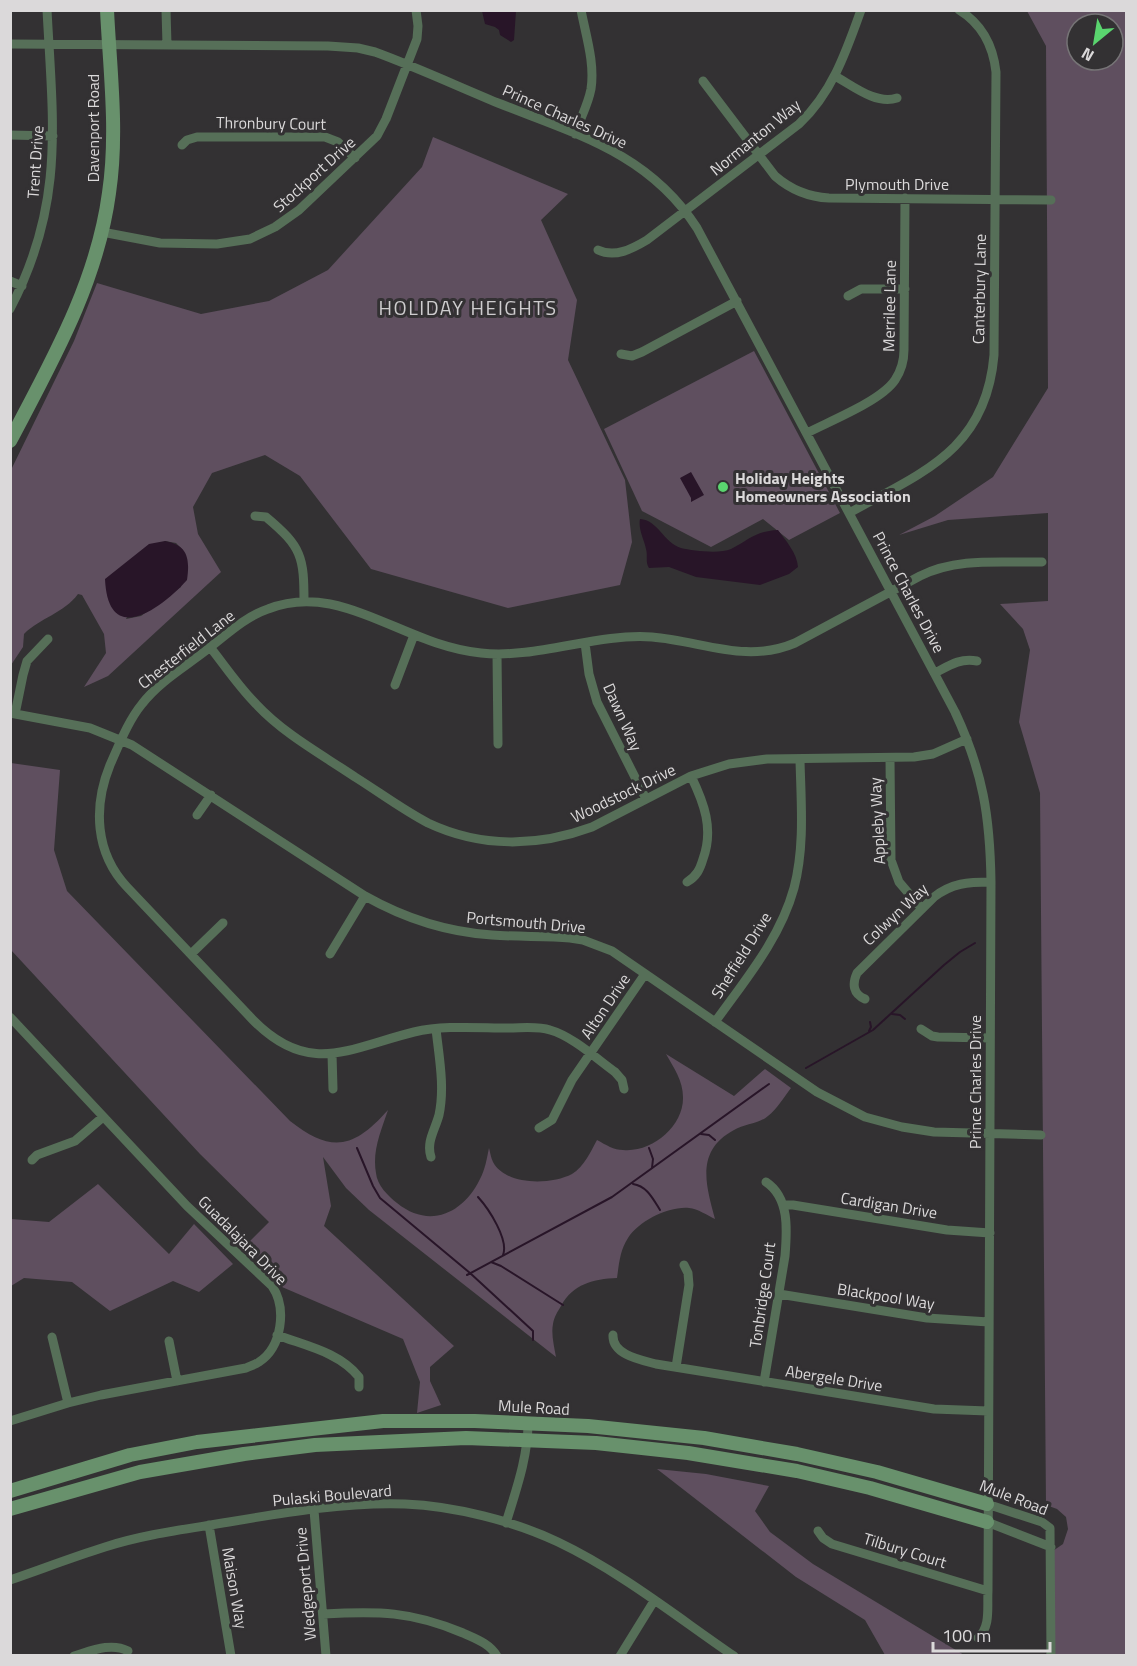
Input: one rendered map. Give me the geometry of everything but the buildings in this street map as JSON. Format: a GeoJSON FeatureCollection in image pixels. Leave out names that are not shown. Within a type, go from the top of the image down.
{"type":"FeatureCollection","features":[{"type":"Feature","properties":{"kind":"main road","name":"Davenport Road"},"geometry":{"type":"LineString","coordinates":[[10,441],[73,320],[89,279],[102,232],[110,193],[113,152],[107,10]]}},
{"type":"Feature","properties":{"kind":"main road","name":"Mule Road"},"geometry":{"type":"LineString","coordinates":[[10,1491],[130,1455],[242,1436],[383,1421],[528,1423],[678,1434],[786,1452],[877,1472],[987,1504]]}},
{"type":"Feature","properties":{"kind":"main road","name":"Mule Road"},"geometry":{"type":"LineString","coordinates":[[10,1509],[140,1472],[244,1454],[315,1445],[466,1438],[655,1449],[797,1472],[870,1488],[987,1522]]}},
{"type":"Feature","properties":{"kind":"street","name":"Trent Drive"},"geometry":{"type":"LineString","coordinates":[[10,309],[35,254],[48,206],[53,136],[47,10]]}},
{"type":"Feature","properties":{"kind":"street"},"geometry":{"type":"LineString","coordinates":[[166,10],[167,45]]}},
{"type":"Feature","properties":{"kind":"street","name":"Stockport Drive"},"geometry":{"type":"LineString","coordinates":[[102,232],[137,240],[172,244],[226,244],[250,239],[267,232],[292,216],[355,158],[380,130],[407,66],[418,32],[416,10]]}},
{"type":"Feature","properties":{"kind":"street","name":"Normanton Way"},"geometry":{"type":"LineString","coordinates":[[598,249],[608,253],[629,250],[647,240],[805,118],[835,76],[861,10]]}},
{"type":"Feature","properties":{"kind":"street","name":"Canterbury Lane"},"geometry":{"type":"LineString","coordinates":[[849,513],[941,461],[969,431],[989,386],[994,355],[996,72],[994,57],[980,27],[959,10]]}},
{"type":"Feature","properties":{"kind":"street"},"geometry":{"type":"LineString","coordinates":[[575,134],[588,98],[592,75],[583,11]]}},
{"type":"Feature","properties":{"kind":"street","name":"Prince Charles Drive"},"geometry":{"type":"LineString","coordinates":[[10,44],[350,47],[375,52],[613,151],[643,169],[666,189],[686,211],[701,234],[935,673],[967,739],[981,778],[987,807],[991,882],[987,1624],[983,1634],[978,1638]]}},
{"type":"Feature","properties":{"kind":"street"},"geometry":{"type":"LineString","coordinates":[[835,76],[877,99],[886,101],[897,98]]}},
{"type":"Feature","properties":{"kind":"street","name":"Plymouth Drive"},"geometry":{"type":"LineString","coordinates":[[704,81],[782,182],[797,191],[829,198],[1051,200]]}},
{"type":"Feature","properties":{"kind":"street"},"geometry":{"type":"LineString","coordinates":[[10,135],[53,136]]}},
{"type":"Feature","properties":{"kind":"street","name":"Thronbury Court"},"geometry":{"type":"LineString","coordinates":[[182,145],[187,140],[197,137],[317,136],[338,142],[355,158]]}},
{"type":"Feature","properties":{"kind":"street","name":"Merrilee Lane"},"geometry":{"type":"LineString","coordinates":[[807,434],[875,398],[895,381],[901,369],[904,356],[905,198]]}},
{"type":"Feature","properties":{"kind":"street"},"geometry":{"type":"LineString","coordinates":[[10,281],[22,286]]}},
{"type":"Feature","properties":{"kind":"street"},"geometry":{"type":"LineString","coordinates":[[848,296],[861,289],[905,289]]}},
{"type":"Feature","properties":{"kind":"street"},"geometry":{"type":"LineString","coordinates":[[621,354],[638,354],[737,302]]}},
{"type":"Feature","properties":{"kind":"street"},"geometry":{"type":"LineString","coordinates":[[255,516],[266,517],[298,551],[304,573],[304,602]]}},
{"type":"Feature","properties":{"kind":"street","name":"Chesterfield Lane"},"geometry":{"type":"LineString","coordinates":[[624,1089],[619,1076],[563,1035],[549,1029],[436,1029],[414,1032],[332,1054],[297,1049],[271,1037],[121,881],[107,860],[98,816],[100,796],[111,764],[136,712],[149,696],[210,647],[260,612],[283,604],[320,602],[341,607],[455,649],[497,654],[642,637],[666,639],[742,653],[765,652],[795,643],[927,573],[955,564],[1042,562]]}},
{"type":"Feature","properties":{"kind":"street"},"geometry":{"type":"LineString","coordinates":[[395,685],[414,635]]}},
{"type":"Feature","properties":{"kind":"street"},"geometry":{"type":"LineString","coordinates":[[13,714],[27,662],[48,639]]}},
{"type":"Feature","properties":{"kind":"street","name":"Dawn Way"},"geometry":{"type":"LineString","coordinates":[[585,643],[589,674],[597,702],[646,799]]}},
{"type":"Feature","properties":{"kind":"street","name":"Woodstock Drive"},"geometry":{"type":"LineString","coordinates":[[210,647],[246,693],[286,731],[414,815],[456,834],[498,842],[549,840],[592,827],[691,776],[738,762],[914,758],[933,754],[967,739]]}},
{"type":"Feature","properties":{"kind":"street"},"geometry":{"type":"LineString","coordinates":[[497,654],[498,744]]}},
{"type":"Feature","properties":{"kind":"street"},"geometry":{"type":"LineString","coordinates":[[935,673],[957,661],[977,661]]}},
{"type":"Feature","properties":{"kind":"street","name":"Portsmouth Drive"},"geometry":{"type":"LineString","coordinates":[[13,714],[78,725],[122,740],[153,757],[365,896],[415,920],[448,929],[492,935],[583,940],[612,951],[817,1092],[865,1117],[919,1130],[989,1135],[1041,1135]]}},
{"type":"Feature","properties":{"kind":"street","name":"Appleby Way"},"geometry":{"type":"LineString","coordinates":[[890,759],[891,860],[899,882],[922,909]]}},
{"type":"Feature","properties":{"kind":"street","name":"Sheffield Drive"},"geometry":{"type":"LineString","coordinates":[[715,1022],[772,939],[794,888],[801,841],[800,760]]}},
{"type":"Feature","properties":{"kind":"street"},"geometry":{"type":"LineString","coordinates":[[687,882],[699,869],[707,848],[708,829],[703,803],[691,776]]}},
{"type":"Feature","properties":{"kind":"street"},"geometry":{"type":"LineString","coordinates":[[197,815],[211,795]]}},
{"type":"Feature","properties":{"kind":"street","name":"Colwyn Way"},"geometry":{"type":"LineString","coordinates":[[865,999],[855,991],[854,978],[857,973],[940,892],[952,885],[991,882]]}},
{"type":"Feature","properties":{"kind":"street"},"geometry":{"type":"LineString","coordinates":[[330,954],[365,896]]}},
{"type":"Feature","properties":{"kind":"street"},"geometry":{"type":"LineString","coordinates":[[191,954],[223,923]]}},
{"type":"Feature","properties":{"kind":"street","name":"Alton Drive"},"geometry":{"type":"LineString","coordinates":[[538,1128],[552,1120],[568,1086],[645,974]]}},
{"type":"Feature","properties":{"kind":"street","name":"Guadalajara Drive"},"geometry":{"type":"LineString","coordinates":[[10,1421],[68,1403],[246,1368],[260,1362],[270,1351],[277,1335],[282,1309],[279,1295],[272,1286],[187,1206],[12,1022]]}},
{"type":"Feature","properties":{"kind":"street"},"geometry":{"type":"LineString","coordinates":[[431,1156],[429,1145],[439,1115],[441,1092],[436,1029]]}},
{"type":"Feature","properties":{"kind":"street"},"geometry":{"type":"LineString","coordinates":[[921,1029],[938,1037],[990,1038]]}},
{"type":"Feature","properties":{"kind":"street"},"geometry":{"type":"LineString","coordinates":[[332,1054],[333,1089]]}},
{"type":"Feature","properties":{"kind":"street"},"geometry":{"type":"LineString","coordinates":[[32,1160],[38,1155],[75,1141],[103,1117]]}},
{"type":"Feature","properties":{"kind":"street"},"geometry":{"type":"LineString","coordinates":[[766,1182],[775,1189],[783,1205]]}},
{"type":"Feature","properties":{"kind":"street","name":"Cardigan Drive"},"geometry":{"type":"LineString","coordinates":[[783,1205],[947,1230],[990,1233]]}},
{"type":"Feature","properties":{"kind":"street","name":"Tonbridge Court"},"geometry":{"type":"LineString","coordinates":[[764,1382],[785,1247],[783,1205]]}},
{"type":"Feature","properties":{"kind":"street"},"geometry":{"type":"LineString","coordinates":[[676,1367],[689,1285],[688,1273],[684,1264]]}},
{"type":"Feature","properties":{"kind":"street","name":"Blackpool Way"},"geometry":{"type":"LineString","coordinates":[[779,1293],[927,1318],[989,1322]]}},
{"type":"Feature","properties":{"kind":"street"},"geometry":{"type":"LineString","coordinates":[[277,1335],[342,1360],[359,1377],[359,1388]]}},
{"type":"Feature","properties":{"kind":"street","name":"Abergele Drive"},"geometry":{"type":"LineString","coordinates":[[613,1335],[617,1347],[645,1361],[934,1409],[988,1411]]}},
{"type":"Feature","properties":{"kind":"street"},"geometry":{"type":"LineString","coordinates":[[52,1337],[68,1403]]}},
{"type":"Feature","properties":{"kind":"street"},"geometry":{"type":"LineString","coordinates":[[170,1341],[177,1381]]}},
{"type":"Feature","properties":{"kind":"street"},"geometry":{"type":"LineString","coordinates":[[506,1523],[525,1458],[528,1423]]}},
{"type":"Feature","properties":{"kind":"street","name":"Pulaski Boulevard"},"geometry":{"type":"LineString","coordinates":[[10,1580],[105,1547],[148,1536],[209,1525],[372,1504],[440,1507],[506,1523],[557,1542],[603,1566],[734,1656]]}},
{"type":"Feature","properties":{"kind":"street","name":"Mule Road"},"geometry":{"type":"LineString","coordinates":[[987,1504],[1045,1524],[1050,1531],[1051,1547],[987,1522]]}},
{"type":"Feature","properties":{"kind":"street","name":"Wedgeport Drive"},"geometry":{"type":"LineString","coordinates":[[314,1510],[326,1656]]}},
{"type":"Feature","properties":{"kind":"street","name":"Maison Way"},"geometry":{"type":"LineString","coordinates":[[209,1525],[231,1656]]}},
{"type":"Feature","properties":{"kind":"street","name":"Tilbury Court"},"geometry":{"type":"LineString","coordinates":[[818,1531],[823,1539],[832,1544],[987,1591]]}},
{"type":"Feature","properties":{"kind":"street"},"geometry":{"type":"LineString","coordinates":[[1051,1547],[1051,1656]]}},
{"type":"Feature","properties":{"kind":"street"},"geometry":{"type":"LineString","coordinates":[[620,1656],[654,1601]]}},
{"type":"Feature","properties":{"kind":"street"},"geometry":{"type":"LineString","coordinates":[[323,1614],[392,1612],[417,1617],[443,1624],[483,1642],[492,1648],[497,1656]]}},
{"type":"Feature","properties":{"kind":"street"},"geometry":{"type":"LineString","coordinates":[[74,1656],[107,1647],[122,1647],[128,1651]]}},
{"type":"Feature","properties":{"kind":"shaded area"},"geometry":{"type":"Polygon","coordinates":[[[482,11],[516,11],[514,40],[511,42],[500,35],[499,30],[495,27],[485,24],[482,11]]]}},
{"type":"Feature","properties":{"kind":"shaded area"},"geometry":{"type":"Polygon","coordinates":[[[1027,11],[1126,11],[1126,1655],[1045,1655],[1048,1652],[1047,1555],[1063,1544],[1068,1529],[1066,1517],[1057,1509],[1046,1505],[1040,793],[1019,722],[1030,650],[1023,629],[1000,604],[1048,601],[1048,513],[948,520],[899,535],[935,516],[993,477],[1048,388],[1046,46],[1027,11]]]}},
{"type":"Feature","properties":{"kind":"shaded area"},"geometry":{"type":"Polygon","coordinates":[[[433,137],[568,194],[541,220],[577,300],[568,360],[625,480],[632,542],[620,585],[508,608],[371,569],[300,476],[265,455],[212,473],[193,507],[198,534],[221,572],[108,676],[84,687],[106,653],[104,634],[82,595],[78,594],[66,606],[24,634],[23,647],[11,665],[10,472],[74,341],[97,283],[201,314],[269,301],[328,270],[422,167],[433,137]],[[165,541],[126,619],[141,616],[181,587],[183,550],[176,543],[165,541]]]}},
{"type":"Feature","properties":{"kind":"shaded area"},"geometry":{"type":"Polygon","coordinates":[[[754,351],[840,513],[789,540],[763,519],[711,547],[642,511],[604,429],[754,351]]]}},
{"type":"Feature","properties":{"kind":"shaded area"},"geometry":{"type":"Polygon","coordinates":[[[691,472],[704,495],[691,502],[680,478],[691,472]]]}},
{"type":"Feature","properties":{"kind":"shaded area"},"geometry":{"type":"Polygon","coordinates":[[[640,519],[652,523],[675,545],[699,551],[726,551],[758,534],[778,530],[793,552],[798,567],[789,574],[760,585],[696,577],[669,567],[649,568],[640,530],[640,519]]]}},
{"type":"Feature","properties":{"kind":"shaded area"},"geometry":{"type":"Polygon","coordinates":[[[165,541],[179,546],[186,554],[187,580],[150,611],[137,616],[125,617],[115,612],[108,600],[105,579],[149,544],[165,541]]]}},
{"type":"Feature","properties":{"kind":"shaded area"},"geometry":{"type":"Polygon","coordinates":[[[11,763],[60,770],[54,850],[67,891],[290,1121],[318,1139],[342,1142],[353,1139],[364,1132],[388,1110],[376,1149],[377,1177],[387,1194],[409,1211],[433,1216],[455,1209],[473,1191],[480,1179],[489,1148],[493,1162],[508,1176],[541,1181],[563,1178],[572,1174],[587,1158],[597,1140],[623,1150],[634,1150],[655,1142],[672,1127],[682,1108],[683,1097],[678,1075],[666,1054],[734,1096],[765,1069],[791,1088],[768,1116],[734,1130],[713,1148],[706,1170],[715,1219],[689,1208],[673,1209],[655,1216],[639,1226],[628,1238],[619,1262],[617,1278],[592,1281],[571,1292],[556,1314],[553,1324],[556,1357],[369,1210],[346,1188],[323,1157],[331,1206],[324,1226],[454,1346],[430,1367],[430,1381],[441,1405],[417,1413],[420,1382],[403,1339],[282,1287],[244,1247],[269,1222],[200,1154],[11,950],[11,763]]]}},
{"type":"Feature","properties":{"kind":"shaded area"},"geometry":{"type":"Polygon","coordinates":[[[98,1184],[169,1254],[194,1224],[233,1264],[199,1292],[173,1281],[110,1311],[72,1282],[24,1278],[11,1286],[11,1219],[49,1222],[98,1184]]]}},
{"type":"Feature","properties":{"kind":"shaded area"},"geometry":{"type":"Polygon","coordinates":[[[657,1469],[706,1474],[769,1486],[755,1511],[770,1532],[813,1564],[964,1655],[885,1655],[865,1620],[796,1577],[657,1469]]]}},
{"type":"Feature","properties":{"kind":"waterway"},"geometry":{"type":"LineString","coordinates":[[806,1068],[873,1030],[944,965],[975,943]]}},
{"type":"Feature","properties":{"kind":"waterway"},"geometry":{"type":"LineString","coordinates":[[892,1014],[900,1015],[905,1019]]}},
{"type":"Feature","properties":{"kind":"waterway"},"geometry":{"type":"LineString","coordinates":[[869,1031],[870,1022]]}},
{"type":"Feature","properties":{"kind":"waterway"},"geometry":{"type":"LineString","coordinates":[[467,1275],[612,1197],[769,1084]]}},
{"type":"Feature","properties":{"kind":"waterway"},"geometry":{"type":"LineString","coordinates":[[701,1134],[709,1135],[715,1140]]}},
{"type":"Feature","properties":{"kind":"waterway"},"geometry":{"type":"LineString","coordinates":[[357,1148],[380,1198],[470,1273],[533,1331],[533,1340]]}},
{"type":"Feature","properties":{"kind":"waterway"},"geometry":{"type":"LineString","coordinates":[[649,1148],[653,1159],[652,1168]]}},
{"type":"Feature","properties":{"kind":"waterway"},"geometry":{"type":"LineString","coordinates":[[633,1184],[646,1190],[660,1210]]}},
{"type":"Feature","properties":{"kind":"waterway"},"geometry":{"type":"LineString","coordinates":[[478,1197],[501,1233],[503,1255]]}},
{"type":"Feature","properties":{"kind":"waterway"},"geometry":{"type":"LineString","coordinates":[[491,1262],[563,1305]]}},
{"type":"Feature","properties":{"kind":"place","name":"Holiday Heights Homeowners Association"},"geometry":{"type":"Point","coordinates":[723,487]}},
{"type":"Feature","properties":{"kind":"district","name":"HOLIDAY HEIGHTS"},"geometry":{"type":"Point","coordinates":[468,308]}}]}
